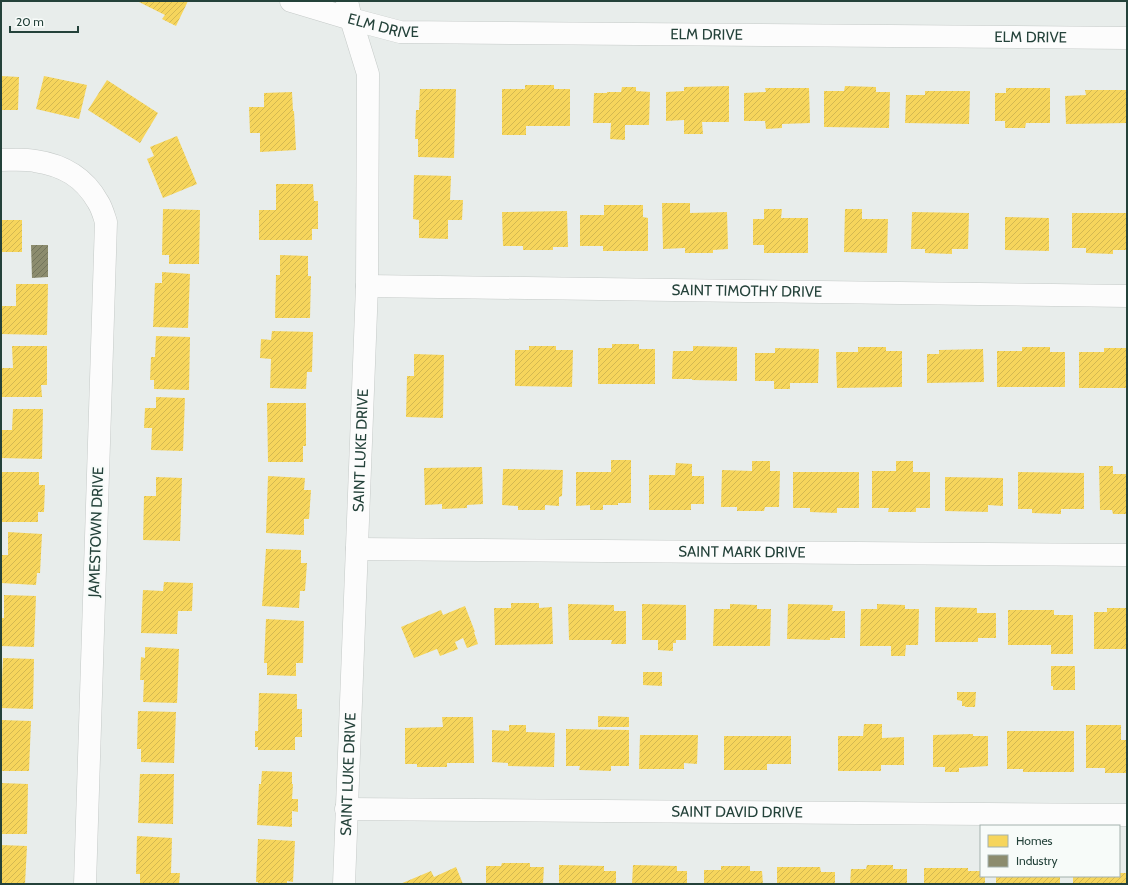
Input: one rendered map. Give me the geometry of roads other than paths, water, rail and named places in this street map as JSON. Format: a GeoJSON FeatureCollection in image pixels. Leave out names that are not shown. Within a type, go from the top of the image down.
{"type":"FeatureCollection","features":[{"type":"Feature","properties":{"kind":"street","name":"ELM DRIVE"},"geometry":{"type":"LineString","coordinates":[[291,1],[349,10],[400,32],[1127,38]]}},
{"type":"Feature","properties":{"kind":"street","name":"SAINT LUKE DRIVE"},"geometry":{"type":"LineString","coordinates":[[344,884],[367,286],[368,74],[349,10]]}},
{"type":"Feature","properties":{"kind":"street","name":"JAMESTOWN DRIVE"},"geometry":{"type":"LineString","coordinates":[[1,160],[35,161],[59,167],[74,174],[87,186],[99,203],[106,222],[85,884]]}},
{"type":"Feature","properties":{"kind":"street","name":"SAINT TIMOTHY DRIVE"},"geometry":{"type":"LineString","coordinates":[[367,286],[1127,296]]}},
{"type":"Feature","properties":{"kind":"street","name":"SAINT MARK DRIVE"},"geometry":{"type":"LineString","coordinates":[[357,549],[1127,555]]}},
{"type":"Feature","properties":{"kind":"street","name":"SAINT DAVID DRIVE"},"geometry":{"type":"LineString","coordinates":[[346,809],[1127,815]]}}]}
